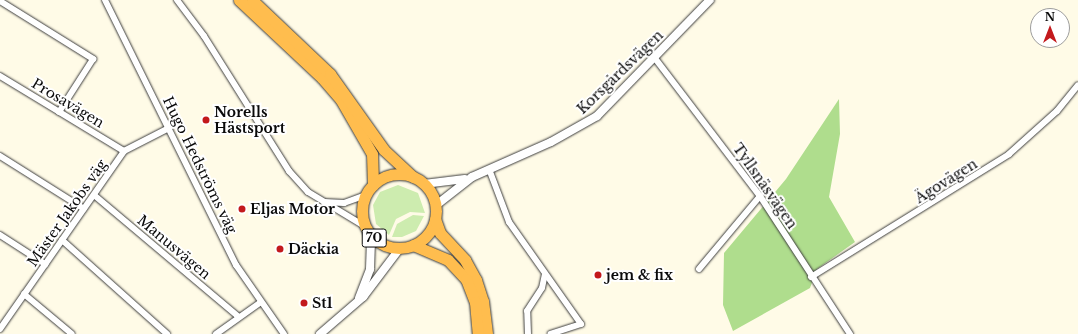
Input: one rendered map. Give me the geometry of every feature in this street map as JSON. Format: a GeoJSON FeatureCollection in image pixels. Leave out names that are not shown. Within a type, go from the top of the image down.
{"type":"FeatureCollection","features":[{"type":"Feature","properties":{"kind":"highway"},"geometry":{"type":"LineString","coordinates":[[240,0],[322,78],[341,100],[372,154],[373,185]]}},
{"type":"Feature","properties":{"kind":"highway","name":"70"},"geometry":{"type":"LineString","coordinates":[[252,0],[330,74],[384,150],[413,177],[424,184]]}},
{"type":"Feature","properties":{"kind":"highway","name":"70"},"geometry":{"type":"LineString","coordinates":[[413,177],[395,175],[373,185],[366,194],[362,211],[368,231],[384,245],[400,248],[414,245],[429,232],[435,220]]}},
{"type":"Feature","properties":{"kind":"highway"},"geometry":{"type":"LineString","coordinates":[[424,184],[435,206],[435,220],[440,233],[465,260],[476,280],[484,301],[487,334]]}},
{"type":"Feature","properties":{"kind":"highway"},"geometry":{"type":"LineString","coordinates":[[414,245],[448,260],[466,279],[475,302],[478,334]]}},
{"type":"Feature","properties":{"kind":"street"},"geometry":{"type":"LineString","coordinates":[[0,0],[93,59],[59,112]]}},
{"type":"Feature","properties":{"kind":"street","name":"Hugo Hedströms väg"},"geometry":{"type":"LineString","coordinates":[[105,0],[236,265],[284,334]]}},
{"type":"Feature","properties":{"kind":"street"},"geometry":{"type":"LineString","coordinates":[[177,0],[204,36],[289,171],[321,201],[368,231],[370,269],[354,307]]}},
{"type":"Feature","properties":{"kind":"street","name":"Korsgårdsvägen"},"geometry":{"type":"LineString","coordinates":[[435,206],[472,177],[582,126],[654,57],[710,0]]}},
{"type":"Feature","properties":{"kind":"street","name":"Tyllsnäsvägen"},"geometry":{"type":"LineString","coordinates":[[654,57],[760,196],[811,277],[850,334]]}},
{"type":"Feature","properties":{"kind":"street","name":"Prosavägen"},"geometry":{"type":"LineString","coordinates":[[0,76],[124,151]]}},
{"type":"Feature","properties":{"kind":"street","name":"Ägovägen"},"geometry":{"type":"LineString","coordinates":[[811,277],[1009,154],[1057,111],[1078,85]]}},
{"type":"Feature","properties":{"kind":"street","name":"Mäster Jakobs väg"},"geometry":{"type":"LineString","coordinates":[[0,329],[124,151],[169,128]]}},
{"type":"Feature","properties":{"kind":"street"},"geometry":{"type":"LineString","coordinates":[[0,156],[84,209]]}},
{"type":"Feature","properties":{"kind":"street"},"geometry":{"type":"LineString","coordinates":[[489,169],[503,211],[545,274],[581,324],[551,334]]}},
{"type":"Feature","properties":{"kind":"street","name":"Korsgårdsvägen"},"geometry":{"type":"LineString","coordinates":[[424,184],[472,177]]}},
{"type":"Feature","properties":{"kind":"street"},"geometry":{"type":"LineString","coordinates":[[321,201],[344,203],[366,194]]}},
{"type":"Feature","properties":{"kind":"street","name":"Manusvägen"},"geometry":{"type":"LineString","coordinates":[[94,195],[240,317]]}},
{"type":"Feature","properties":{"kind":"street"},"geometry":{"type":"LineString","coordinates":[[699,269],[760,196]]}},
{"type":"Feature","properties":{"kind":"street"},"geometry":{"type":"LineString","coordinates":[[0,235],[45,264]]}},
{"type":"Feature","properties":{"kind":"street"},"geometry":{"type":"LineString","coordinates":[[62,240],[167,334]]}},
{"type":"Feature","properties":{"kind":"street"},"geometry":{"type":"LineString","coordinates":[[320,334],[354,307],[400,248]]}},
{"type":"Feature","properties":{"kind":"street"},"geometry":{"type":"LineString","coordinates":[[528,334],[527,311],[542,288],[545,274]]}},
{"type":"Feature","properties":{"kind":"street"},"geometry":{"type":"LineString","coordinates":[[24,294],[72,334]]}},
{"type":"Feature","properties":{"kind":"street"},"geometry":{"type":"LineString","coordinates":[[216,334],[261,302]]}},
{"type":"Feature","properties":{"kind":"green space"},"geometry":{"type":"Polygon","coordinates":[[[839,99],[840,134],[829,197],[855,242],[817,269],[810,288],[733,331],[723,305],[724,253],[786,179],[839,99]]]}},
{"type":"Feature","properties":{"kind":"green space"},"geometry":{"type":"Polygon","coordinates":[[[398,185],[418,193],[425,213],[410,212],[396,219],[389,235],[376,224],[373,205],[380,192],[398,185]]]}},
{"type":"Feature","properties":{"kind":"green space"},"geometry":{"type":"Polygon","coordinates":[[[413,215],[424,216],[416,231],[402,237],[392,237],[397,224],[413,215]]]}},
{"type":"Feature","properties":{"kind":"place","name":"Norells Hästsport"},"geometry":{"type":"Point","coordinates":[206,120]}},
{"type":"Feature","properties":{"kind":"place","name":"Eljas Motor"},"geometry":{"type":"Point","coordinates":[242,209]}},
{"type":"Feature","properties":{"kind":"place","name":"Däckia"},"geometry":{"type":"Point","coordinates":[280,249]}},
{"type":"Feature","properties":{"kind":"place","name":"jem & fix"},"geometry":{"type":"Point","coordinates":[598,275]}},
{"type":"Feature","properties":{"kind":"place","name":"St1"},"geometry":{"type":"Point","coordinates":[304,303]}}]}
